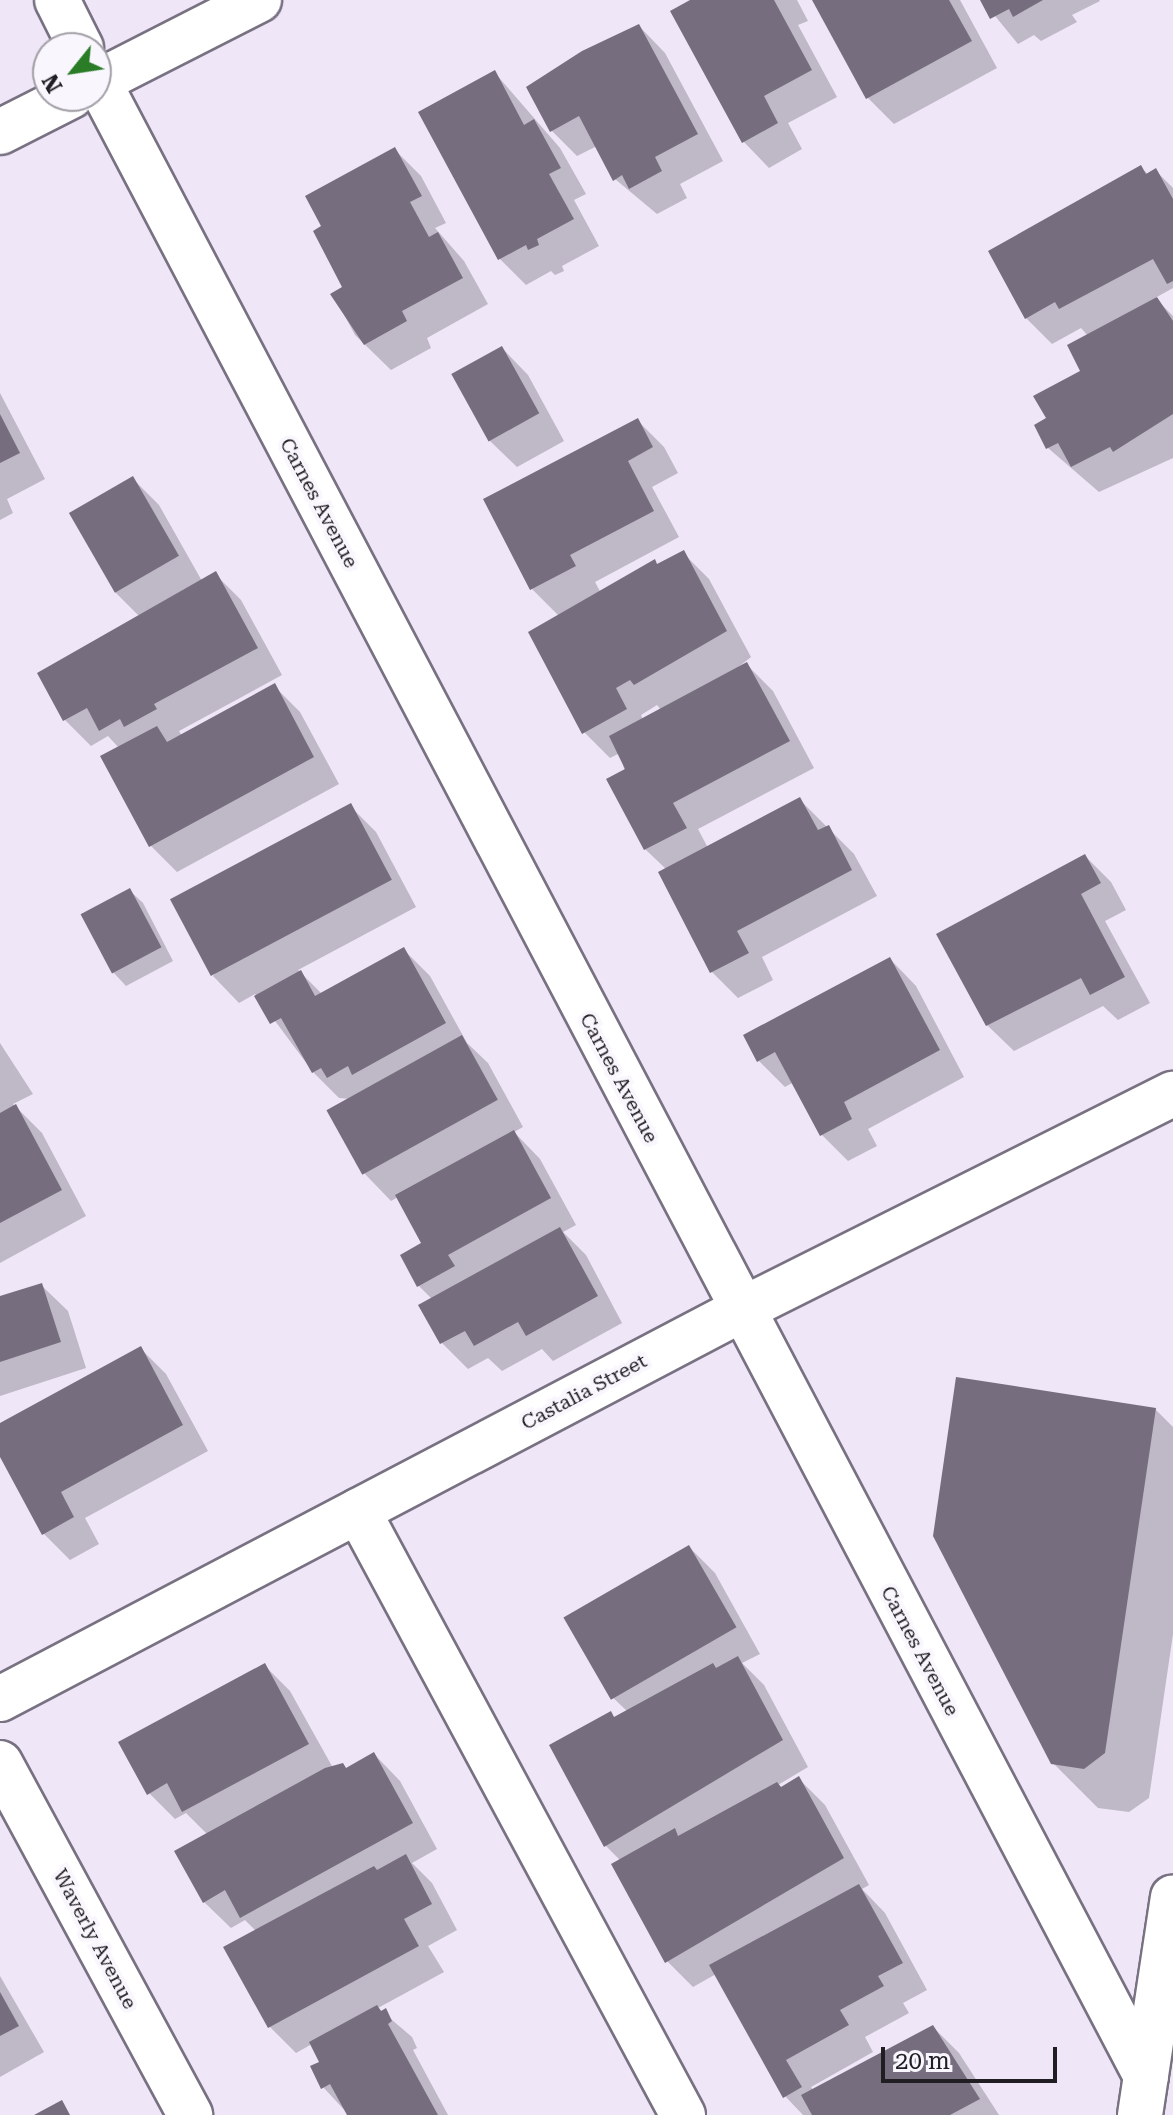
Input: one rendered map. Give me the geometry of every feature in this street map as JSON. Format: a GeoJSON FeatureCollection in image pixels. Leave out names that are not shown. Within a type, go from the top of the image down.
{"type":"FeatureCollection","features":[{"type":"Feature","properties":{"kind":"street","name":"Carnes Avenue"},"geometry":{"type":"LineString","coordinates":[[57,0],[70,32]]}},
{"type":"Feature","properties":{"kind":"street"},"geometry":{"type":"LineString","coordinates":[[112,67],[259,0]]}},
{"type":"Feature","properties":{"kind":"street"},"geometry":{"type":"LineString","coordinates":[[0,132],[32,112]]}},
{"type":"Feature","properties":{"kind":"street","name":"Carnes Avenue"},"geometry":{"type":"LineString","coordinates":[[108,112],[741,1310],[1143,2096]]}},
{"type":"Feature","properties":{"kind":"street","name":"Castalia Street"},"geometry":{"type":"LineString","coordinates":[[0,1699],[741,1310],[1173,1094]]}},
{"type":"Feature","properties":{"kind":"street"},"geometry":{"type":"LineString","coordinates":[[358,1511],[683,2115]]}},
{"type":"Feature","properties":{"kind":"street","name":"Waverly Avenue"},"geometry":{"type":"LineString","coordinates":[[0,1763],[190,2115]]}},
{"type":"Feature","properties":{"kind":"street"},"geometry":{"type":"LineString","coordinates":[[1143,2096],[1173,1897]]}},
{"type":"Feature","properties":{"kind":"building"},"geometry":{"type":"Polygon","coordinates":[[[690,0],[774,0],[812,70],[764,96],[778,123],[742,143],[670,11],[690,0]]]}},
{"type":"Feature","properties":{"kind":"building"},"geometry":{"type":"Polygon","coordinates":[[[812,0],[949,0],[972,41],[866,99],[812,0]]]}},
{"type":"Feature","properties":{"kind":"building"},"geometry":{"type":"Polygon","coordinates":[[[980,0],[1043,0],[1013,17],[1009,9],[990,19],[980,0]]]}},
{"type":"Feature","properties":{"kind":"building"},"geometry":{"type":"Polygon","coordinates":[[[639,24],[698,134],[655,157],[662,171],[629,189],[622,175],[613,181],[579,116],[550,132],[526,87],[582,51],[639,24]]]}},
{"type":"Feature","properties":{"kind":"building"},"geometry":{"type":"Polygon","coordinates":[[[495,70],[524,125],[534,119],[561,168],[549,174],[574,219],[537,239],[539,245],[528,250],[526,245],[498,260],[418,112],[495,70]]]}},
{"type":"Feature","properties":{"kind":"building"},"geometry":{"type":"Polygon","coordinates":[[[395,147],[422,196],[410,202],[429,237],[438,232],[463,278],[402,311],[407,321],[364,345],[330,294],[342,287],[313,231],[321,226],[305,196],[395,147]]]}},
{"type":"Feature","properties":{"kind":"building"},"geometry":{"type":"Polygon","coordinates":[[[1141,165],[1146,174],[1156,168],[1173,199],[1173,281],[1167,284],[1153,259],[1059,309],[1055,302],[1025,319],[988,251],[1141,165]]]}},
{"type":"Feature","properties":{"kind":"building"},"geometry":{"type":"Polygon","coordinates":[[[1157,297],[1173,321],[1173,414],[1113,452],[1110,447],[1071,467],[1058,443],[1046,449],[1034,425],[1046,418],[1033,396],[1080,371],[1067,345],[1157,297]]]}},
{"type":"Feature","properties":{"kind":"building"},"geometry":{"type":"Polygon","coordinates":[[[502,346],[539,413],[489,441],[451,374],[502,346]]]}},
{"type":"Feature","properties":{"kind":"building"},"geometry":{"type":"Polygon","coordinates":[[[0,414],[20,453],[0,463],[0,414]]]}},
{"type":"Feature","properties":{"kind":"building"},"geometry":{"type":"Polygon","coordinates":[[[638,418],[653,447],[628,461],[654,511],[570,555],[576,566],[530,590],[483,499],[638,418]]]}},
{"type":"Feature","properties":{"kind":"building"},"geometry":{"type":"Polygon","coordinates":[[[133,476],[179,556],[115,593],[69,513],[133,476]]]}},
{"type":"Feature","properties":{"kind":"building"},"geometry":{"type":"Polygon","coordinates":[[[684,550],[727,631],[634,685],[630,680],[616,688],[627,709],[582,734],[528,632],[655,559],[657,564],[684,550]]]}},
{"type":"Feature","properties":{"kind":"building"},"geometry":{"type":"Polygon","coordinates":[[[216,571],[258,648],[154,704],[157,709],[124,727],[120,719],[99,731],[87,708],[63,721],[37,673],[216,571]]]}},
{"type":"Feature","properties":{"kind":"building"},"geometry":{"type":"Polygon","coordinates":[[[747,662],[790,741],[673,803],[687,828],[644,850],[606,779],[625,769],[609,736],[747,662]]]}},
{"type":"Feature","properties":{"kind":"building"},"geometry":{"type":"Polygon","coordinates":[[[275,683],[314,757],[149,847],[100,756],[157,726],[167,742],[275,683]]]}},
{"type":"Feature","properties":{"kind":"building"},"geometry":{"type":"Polygon","coordinates":[[[800,797],[818,830],[829,825],[852,870],[737,931],[749,953],[710,973],[658,872],[800,797]]]}},
{"type":"Feature","properties":{"kind":"building"},"geometry":{"type":"Polygon","coordinates":[[[351,803],[392,880],[211,976],[170,899],[351,803]]]}},
{"type":"Feature","properties":{"kind":"building"},"geometry":{"type":"Polygon","coordinates":[[[1085,854],[1101,883],[1081,894],[1125,977],[1090,995],[1081,978],[986,1026],[936,934],[1085,854]]]}},
{"type":"Feature","properties":{"kind":"building"},"geometry":{"type":"Polygon","coordinates":[[[130,888],[161,947],[112,973],[81,914],[130,888]]]}},
{"type":"Feature","properties":{"kind":"building"},"geometry":{"type":"Polygon","coordinates":[[[404,947],[446,1023],[352,1075],[348,1066],[327,1078],[321,1068],[312,1073],[281,1018],[270,1024],[254,996],[301,970],[315,996],[404,947]]]}},
{"type":"Feature","properties":{"kind":"building"},"geometry":{"type":"Polygon","coordinates":[[[890,957],[940,1050],[844,1102],[852,1119],[820,1136],[775,1052],[757,1062],[743,1035],[890,957]]]}},
{"type":"Feature","properties":{"kind":"building"},"geometry":{"type":"Polygon","coordinates":[[[462,1035],[498,1100],[362,1175],[326,1110],[462,1035]]]}},
{"type":"Feature","properties":{"kind":"building"},"geometry":{"type":"Polygon","coordinates":[[[16,1104],[62,1190],[0,1223],[0,1113],[16,1104]]]}},
{"type":"Feature","properties":{"kind":"building"},"geometry":{"type":"Polygon","coordinates":[[[514,1130],[551,1198],[448,1255],[455,1266],[417,1287],[400,1255],[421,1243],[395,1195],[514,1130]]]}},
{"type":"Feature","properties":{"kind":"building"},"geometry":{"type":"Polygon","coordinates":[[[560,1227],[598,1296],[526,1336],[518,1322],[474,1346],[465,1331],[440,1344],[418,1305],[560,1227]]]}},
{"type":"Feature","properties":{"kind":"building"},"geometry":{"type":"Polygon","coordinates":[[[42,1283],[61,1342],[0,1362],[0,1296],[42,1283]]]}},
{"type":"Feature","properties":{"kind":"building"},"geometry":{"type":"Polygon","coordinates":[[[141,1346],[183,1425],[61,1492],[74,1517],[42,1535],[0,1457],[0,1423],[141,1346]]]}},
{"type":"Feature","properties":{"kind":"building"},"geometry":{"type":"Polygon","coordinates":[[[956,1377],[1156,1408],[1105,1753],[1084,1769],[1051,1764],[933,1536],[956,1377]]]}},
{"type":"Feature","properties":{"kind":"building"},"geometry":{"type":"Polygon","coordinates":[[[689,1545],[737,1627],[611,1700],[563,1618],[689,1545]]]}},
{"type":"Feature","properties":{"kind":"building"},"geometry":{"type":"Polygon","coordinates":[[[738,1656],[783,1740],[604,1847],[549,1745],[611,1711],[614,1717],[713,1663],[716,1668],[738,1656]]]}},
{"type":"Feature","properties":{"kind":"building"},"geometry":{"type":"Polygon","coordinates":[[[265,1663],[309,1744],[182,1812],[167,1783],[147,1795],[118,1742],[265,1663]]]}},
{"type":"Feature","properties":{"kind":"building"},"geometry":{"type":"Polygon","coordinates":[[[374,1752],[413,1823],[240,1918],[225,1890],[203,1903],[174,1851],[325,1768],[343,1763],[346,1768],[374,1752]]]}},
{"type":"Feature","properties":{"kind":"building"},"geometry":{"type":"Polygon","coordinates":[[[799,1776],[844,1858],[665,1963],[611,1864],[675,1828],[678,1836],[777,1782],[781,1787],[799,1776]]]}},
{"type":"Feature","properties":{"kind":"building"},"geometry":{"type":"Polygon","coordinates":[[[406,1854],[432,1904],[404,1919],[419,1946],[268,2028],[223,1947],[374,1866],[377,1870],[406,1854]]]}},
{"type":"Feature","properties":{"kind":"building"},"geometry":{"type":"Polygon","coordinates":[[[859,1884],[903,1963],[878,1976],[884,1986],[840,2010],[849,2025],[786,2060],[802,2087],[783,2098],[709,1965],[859,1884]]]}},
{"type":"Feature","properties":{"kind":"building"},"geometry":{"type":"Polygon","coordinates":[[[0,1992],[19,2026],[0,2036],[0,1992]]]}},
{"type":"Feature","properties":{"kind":"building"},"geometry":{"type":"Polygon","coordinates":[[[377,2005],[381,2011],[386,2008],[392,2021],[388,2024],[438,2115],[347,2115],[330,2084],[321,2089],[310,2066],[319,2062],[309,2042],[377,2005]]]}},
{"type":"Feature","properties":{"kind":"building"},"geometry":{"type":"Polygon","coordinates":[[[933,2025],[980,2099],[950,2115],[812,2115],[801,2095],[933,2025]]]}},
{"type":"Feature","properties":{"kind":"building"},"geometry":{"type":"Polygon","coordinates":[[[62,2100],[70,2115],[34,2115],[62,2100]]]}}]}
